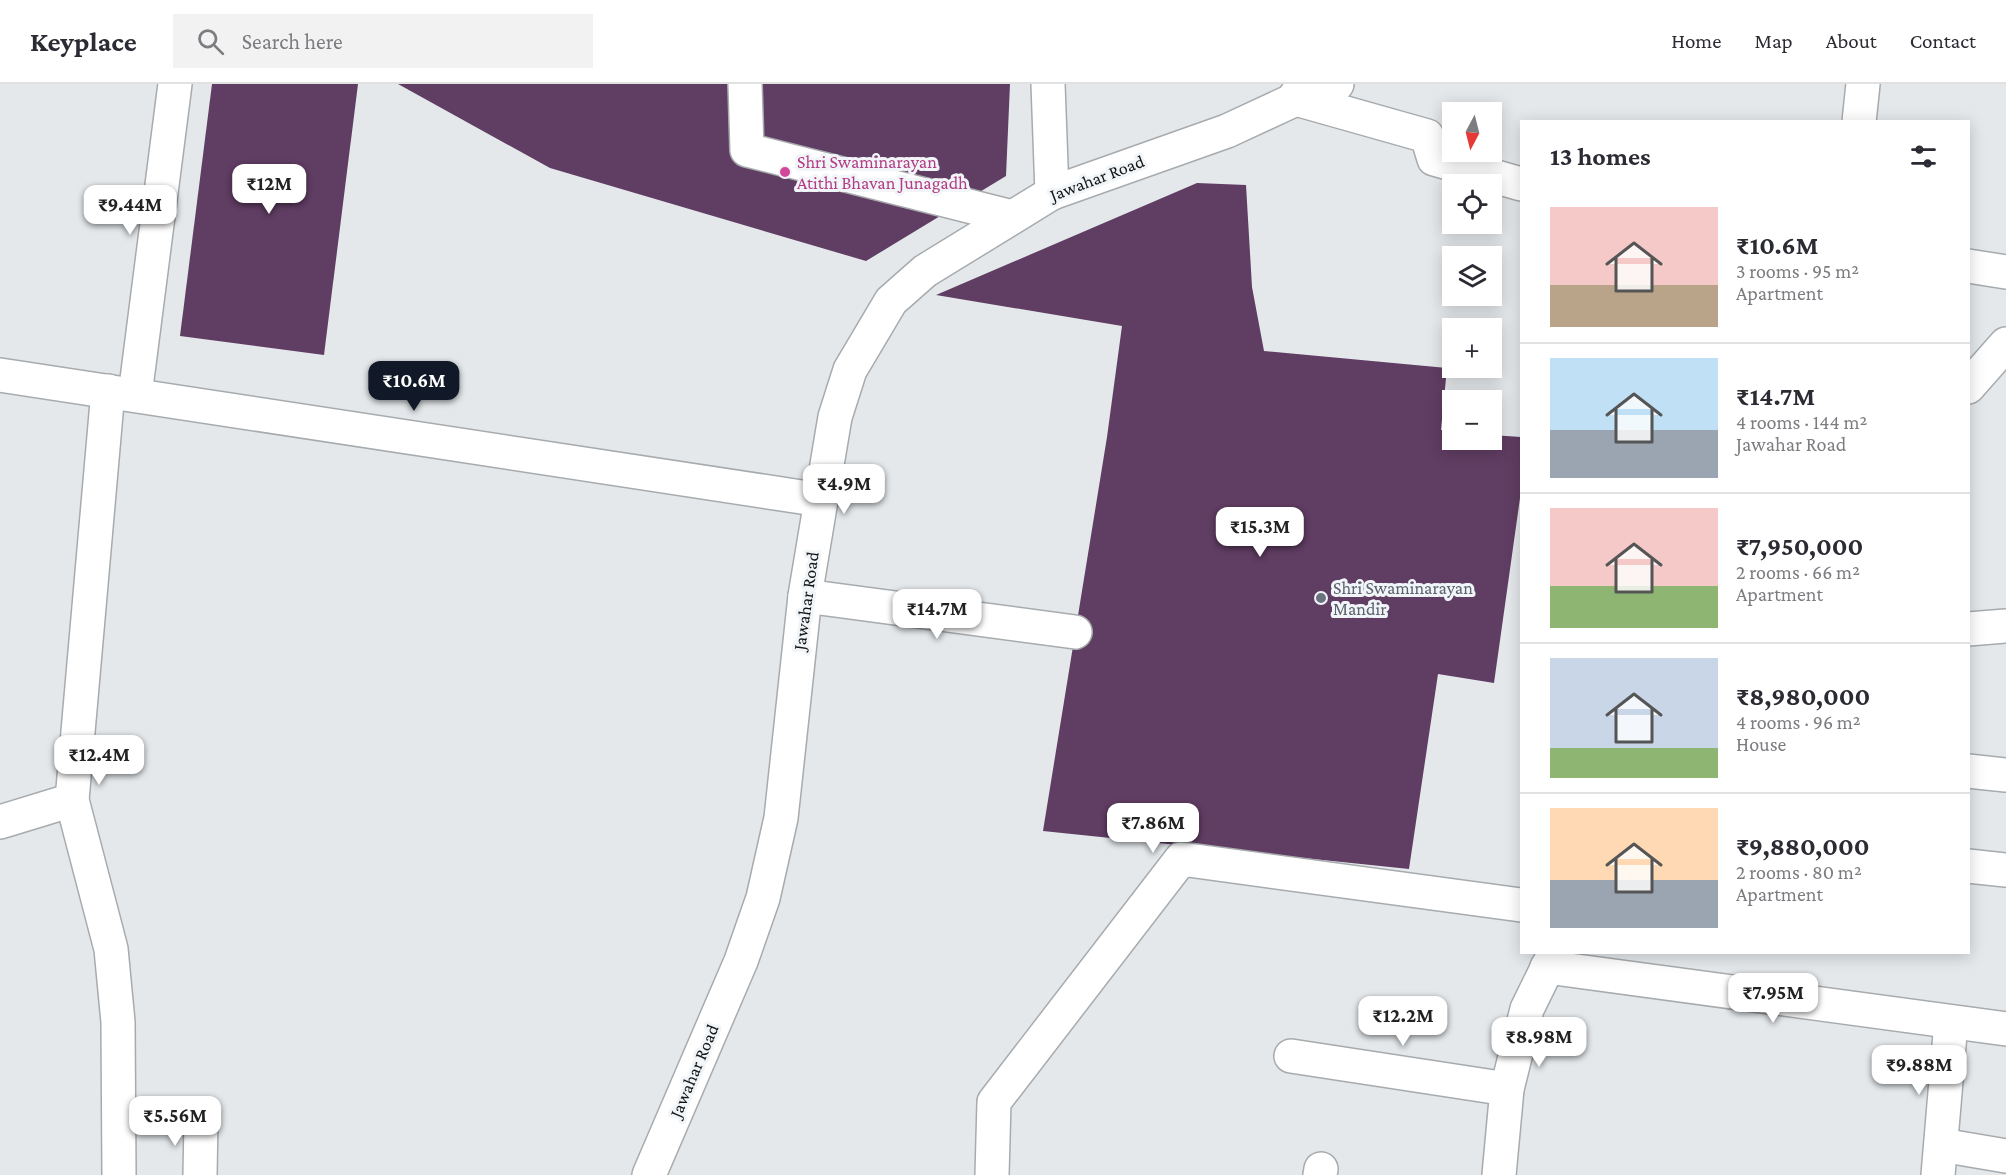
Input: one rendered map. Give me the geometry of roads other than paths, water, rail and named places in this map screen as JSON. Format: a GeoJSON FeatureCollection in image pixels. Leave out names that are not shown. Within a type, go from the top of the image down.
{"type":"FeatureCollection","features":[{"type":"Feature","properties":{"kind":"street"},"geometry":{"type":"LineString","coordinates":[[119,1175],[118,1022],[111,949],[72,800],[121,393],[175,84]]}},
{"type":"Feature","properties":{"kind":"street"},"geometry":{"type":"LineString","coordinates":[[745,84],[747,150],[1012,217]]}},
{"type":"Feature","properties":{"kind":"street"},"geometry":{"type":"LineString","coordinates":[[1048,84],[1052,193]]}},
{"type":"Feature","properties":{"kind":"street","name":"Jawahar Road"},"geometry":{"type":"LineString","coordinates":[[649,1175],[741,961],[763,898],[781,818],[805,596],[835,417],[850,370],[891,301],[925,271],[1052,193],[1227,131],[1296,92],[1337,84]]}},
{"type":"Feature","properties":{"kind":"street"},"geometry":{"type":"LineString","coordinates":[[1859,120],[1863,84]]}},
{"type":"Feature","properties":{"kind":"street"},"geometry":{"type":"LineString","coordinates":[[1296,92],[1427,136],[1434,159],[1520,184]]}},
{"type":"Feature","properties":{"kind":"street"},"geometry":{"type":"LineString","coordinates":[[1970,266],[2006,272]]}},
{"type":"Feature","properties":{"kind":"street"},"geometry":{"type":"LineString","coordinates":[[1970,385],[2006,344]]}},
{"type":"Feature","properties":{"kind":"street"},"geometry":{"type":"LineString","coordinates":[[0,375],[821,500]]}},
{"type":"Feature","properties":{"kind":"street"},"geometry":{"type":"LineString","coordinates":[[805,596],[1076,632]]}},
{"type":"Feature","properties":{"kind":"street"},"geometry":{"type":"LineString","coordinates":[[1970,629],[2006,626]]}},
{"type":"Feature","properties":{"kind":"street"},"geometry":{"type":"LineString","coordinates":[[1970,771],[2006,775]]}},
{"type":"Feature","properties":{"kind":"street"},"geometry":{"type":"LineString","coordinates":[[0,822],[72,800]]}},
{"type":"Feature","properties":{"kind":"street"},"geometry":{"type":"LineString","coordinates":[[992,1175],[994,1102],[1181,859],[1520,905]]}},
{"type":"Feature","properties":{"kind":"street"},"geometry":{"type":"LineString","coordinates":[[1970,866],[2006,870]]}},
{"type":"Feature","properties":{"kind":"street"},"geometry":{"type":"LineString","coordinates":[[1498,1175],[1507,1089],[1527,1009],[1551,960],[2006,1029]]}},
{"type":"Feature","properties":{"kind":"street"},"geometry":{"type":"LineString","coordinates":[[1951,1022],[1939,1160],[2006,1156]]}},
{"type":"Feature","properties":{"kind":"street"},"geometry":{"type":"LineString","coordinates":[[1291,1056],[1507,1089]]}},
{"type":"Feature","properties":{"kind":"street"},"geometry":{"type":"LineString","coordinates":[[200,1175],[201,1120]]}},
{"type":"Feature","properties":{"kind":"place","name":"Shri Swaminarayan Atithi Bhavan Junagadh"},"geometry":{"type":"Point","coordinates":[785,172]}},
{"type":"Feature","properties":{"kind":"place","name":"Shri Swaminarayan Mandir"},"geometry":{"type":"Point","coordinates":[1321,598]}}]}
